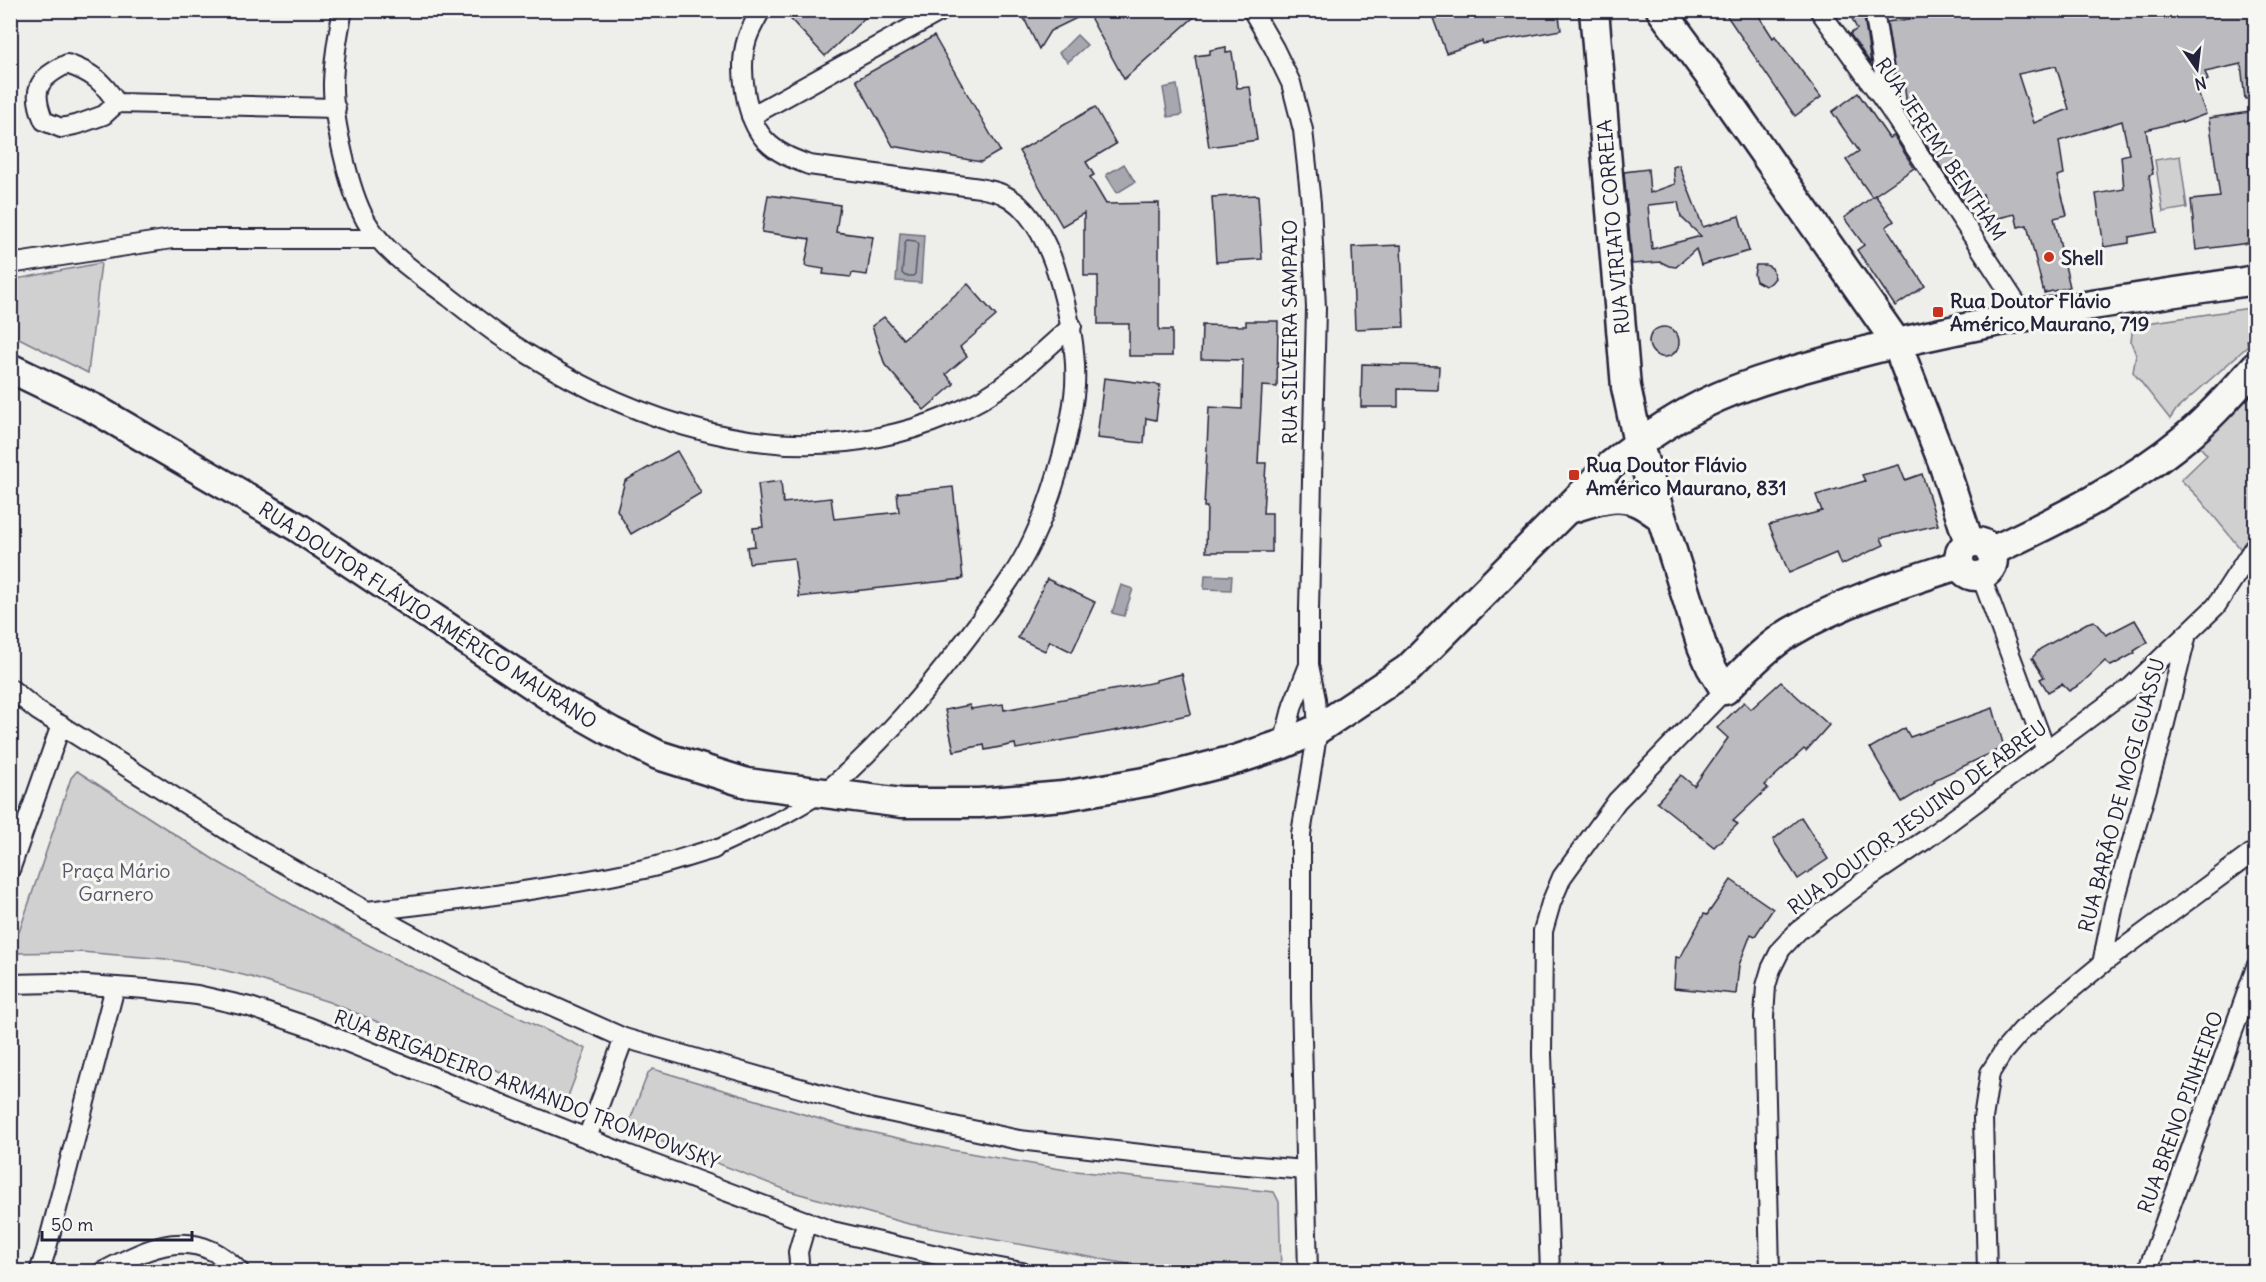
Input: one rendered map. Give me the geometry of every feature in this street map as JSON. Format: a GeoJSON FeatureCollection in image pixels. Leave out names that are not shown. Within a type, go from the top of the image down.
{"type":"FeatureCollection","features":[{"type":"Feature","properties":{"kind":"main road","name":"RUA VIRIATO CORREIA"},"geometry":{"type":"LineString","coordinates":[[1594,10],[1626,387],[1638,443],[1660,516],[1702,646],[1718,679]]}},
{"type":"Feature","properties":{"kind":"main road"},"geometry":{"type":"LineString","coordinates":[[1661,10],[1896,342],[1943,463],[1975,558]]}},
{"type":"Feature","properties":{"kind":"main road","name":"RUA DOUTOR FLÁVIO AMÉRICO MAURANO"},"geometry":{"type":"LineString","coordinates":[[10,368],[95,409],[299,528],[557,701],[658,755],[747,783],[902,803],[979,803],[1063,796],[1156,780],[1238,759],[1318,729],[1408,669],[1611,465],[1638,443],[1717,397],[1770,377],[1896,342],[2024,315],[2256,280]]}},
{"type":"Feature","properties":{"kind":"main road"},"geometry":{"type":"LineString","coordinates":[[1718,679],[1752,663],[1790,633],[1829,612],[1975,558],[2102,496],[2156,461],[2188,436],[2256,366]]}},
{"type":"Feature","properties":{"kind":"main road","name":"RUA DOUTOR FLÁVIO AMÉRICO MAURANO"},"geometry":{"type":"LineString","coordinates":[[1567,510],[1591,502],[1620,498],[1634,500],[1660,516]]}},
{"type":"Feature","properties":{"kind":"street"},"geometry":{"type":"LineString","coordinates":[[343,10],[333,84],[340,136],[350,181],[365,219],[378,238],[407,265],[505,340],[568,377],[621,404],[738,440],[800,443],[848,442],[879,437],[912,429],[949,416],[1008,382],[1072,326]]}},
{"type":"Feature","properties":{"kind":"street"},"geometry":{"type":"LineString","coordinates":[[368,911],[467,900],[645,869],[714,849],[787,815],[824,794],[862,761],[931,686],[996,601],[1027,551],[1054,485],[1068,431],[1075,385],[1072,326],[1052,259],[1037,226],[1004,194],[980,188],[809,165],[784,155],[765,140],[751,116],[742,60],[747,38],[761,10]]}},
{"type":"Feature","properties":{"kind":"street"},"geometry":{"type":"LineString","coordinates":[[751,116],[943,10]]}},
{"type":"Feature","properties":{"kind":"street","name":"RUA SILVEIRA SAMPAIO"},"geometry":{"type":"LineString","coordinates":[[1252,10],[1291,83],[1303,130],[1311,203],[1316,308],[1309,665],[1316,699],[1318,729],[1301,834],[1301,999],[1308,1272]]}},
{"type":"Feature","properties":{"kind":"street","name":"RUA JEREMY BENTHAM"},"geometry":{"type":"LineString","coordinates":[[1819,10],[1889,108],[2024,315]]}},
{"type":"Feature","properties":{"kind":"street"},"geometry":{"type":"LineString","coordinates":[[1874,10],[1889,108]]}},
{"type":"Feature","properties":{"kind":"street"},"geometry":{"type":"LineString","coordinates":[[117,103],[336,108]]}},
{"type":"Feature","properties":{"kind":"street"},"geometry":{"type":"LineString","coordinates":[[10,264],[172,239],[378,238]]}},
{"type":"Feature","properties":{"kind":"street","name":"RUA DOUTOR JESUINO DE ABREU"},"geometry":{"type":"LineString","coordinates":[[1770,1272],[1764,1017],[1766,986],[1781,949],[1798,931],[1864,881],[1925,840],[2131,687],[2216,606],[2256,544]]}},
{"type":"Feature","properties":{"kind":"street"},"geometry":{"type":"LineString","coordinates":[[1975,558],[2046,751]]}},
{"type":"Feature","properties":{"kind":"street","name":"RUA BARÃO DE MOGI GUASSU"},"geometry":{"type":"LineString","coordinates":[[2102,964],[2114,903],[2160,744],[2186,637]]}},
{"type":"Feature","properties":{"kind":"street","name":"RUA SILVEIRA SAMPAIO"},"geometry":{"type":"LineString","coordinates":[[1283,744],[1293,705],[1309,665]]}},
{"type":"Feature","properties":{"kind":"street"},"geometry":{"type":"LineString","coordinates":[[1699,717],[1707,693],[1718,679]]}},
{"type":"Feature","properties":{"kind":"street"},"geometry":{"type":"LineString","coordinates":[[1550,1272],[1542,1054],[1543,932],[1562,877],[1581,849],[1617,801],[1699,717],[1718,679]]}},
{"type":"Feature","properties":{"kind":"street"},"geometry":{"type":"LineString","coordinates":[[10,688],[38,711],[252,846],[494,980],[624,1038],[870,1108],[1019,1140],[1200,1161],[1305,1170]]}},
{"type":"Feature","properties":{"kind":"street"},"geometry":{"type":"LineString","coordinates":[[10,870],[61,725]]}},
{"type":"Feature","properties":{"kind":"street"},"geometry":{"type":"LineString","coordinates":[[1987,1272],[1983,1118],[1990,1073],[2003,1052],[2022,1030],[2102,964],[2256,850]]}},
{"type":"Feature","properties":{"kind":"street","name":"RUA BRENO PINHEIRO"},"geometry":{"type":"LineString","coordinates":[[2147,1272],[2256,967]]}},
{"type":"Feature","properties":{"kind":"street","name":"RUA BRIGADEIRO ARMANDO TROMPOWSKY"},"geometry":{"type":"LineString","coordinates":[[10,984],[57,983],[115,987],[197,995],[250,1007],[309,1027],[586,1138],[807,1221],[843,1233],[963,1262],[1022,1272]]}},
{"type":"Feature","properties":{"kind":"street"},"geometry":{"type":"LineString","coordinates":[[39,1272],[115,987]]}},
{"type":"Feature","properties":{"kind":"street"},"geometry":{"type":"LineString","coordinates":[[586,1138],[624,1038]]}},
{"type":"Feature","properties":{"kind":"street"},"geometry":{"type":"LineString","coordinates":[[800,1272],[798,1252],[807,1221]]}},
{"type":"Feature","properties":{"kind":"street"},"geometry":{"type":"LineString","coordinates":[[102,1272],[139,1252],[171,1243],[192,1244],[213,1250],[229,1260],[240,1272]]}},
{"type":"Feature","properties":{"kind":"green space"},"geometry":{"type":"Polygon","coordinates":[[[2180,156],[2187,208],[2163,212],[2155,160],[2180,156]]]}},
{"type":"Feature","properties":{"kind":"green space"},"geometry":{"type":"Polygon","coordinates":[[[101,263],[88,373],[11,334],[11,280],[101,263]]]}},
{"type":"Feature","properties":{"kind":"green space"},"geometry":{"type":"Polygon","coordinates":[[[2255,309],[2255,330],[2247,340],[2248,346],[2176,410],[2170,419],[2133,372],[2136,355],[2131,342],[2133,325],[2255,309]]]}},
{"type":"Feature","properties":{"kind":"green space"},"geometry":{"type":"Polygon","coordinates":[[[2255,387],[2255,530],[2243,552],[2199,498],[2181,480],[2207,455],[2196,442],[2255,387]]]}},
{"type":"Feature","properties":{"kind":"green space","name":"Praça Mário Garnero"},"geometry":{"type":"Polygon","coordinates":[[[77,771],[216,861],[300,909],[399,961],[586,1049],[567,1099],[329,1002],[251,977],[166,959],[81,952],[12,953],[71,778],[77,771]]]}},
{"type":"Feature","properties":{"kind":"green space"},"geometry":{"type":"Polygon","coordinates":[[[653,1069],[843,1126],[952,1150],[1066,1170],[1274,1192],[1279,1202],[1281,1271],[1166,1271],[909,1224],[789,1191],[627,1128],[648,1073],[653,1069]]]}},
{"type":"Feature","properties":{"kind":"water"},"geometry":{"type":"Polygon","coordinates":[[[1077,35],[1087,45],[1068,62],[1059,53],[1077,35]]]}},
{"type":"Feature","properties":{"kind":"water"},"geometry":{"type":"Polygon","coordinates":[[[1177,85],[1182,115],[1168,117],[1163,88],[1177,85]]]}},
{"type":"Feature","properties":{"kind":"water"},"geometry":{"type":"Polygon","coordinates":[[[1124,164],[1135,182],[1117,193],[1106,175],[1124,164]]]}},
{"type":"Feature","properties":{"kind":"water"},"geometry":{"type":"Polygon","coordinates":[[[900,233],[924,235],[921,283],[896,281],[900,233]]]}},
{"type":"Feature","properties":{"kind":"water"},"geometry":{"type":"Polygon","coordinates":[[[1205,575],[1232,576],[1231,590],[1204,589],[1205,575]]]}},
{"type":"Feature","properties":{"kind":"water"},"geometry":{"type":"Polygon","coordinates":[[[1121,585],[1133,589],[1124,616],[1112,613],[1121,585]]]}},
{"type":"Feature","properties":{"kind":"building"},"geometry":{"type":"Polygon","coordinates":[[[782,10],[873,10],[825,56],[782,10]]]}},
{"type":"Feature","properties":{"kind":"building"},"geometry":{"type":"Polygon","coordinates":[[[1020,10],[1093,10],[1050,31],[1039,49],[1020,10]]]}},
{"type":"Feature","properties":{"kind":"building"},"geometry":{"type":"Polygon","coordinates":[[[1097,10],[1202,10],[1124,79],[1090,17],[1097,10]]]}},
{"type":"Feature","properties":{"kind":"building"},"geometry":{"type":"Polygon","coordinates":[[[1430,10],[1558,10],[1561,30],[1483,44],[1482,41],[1446,53],[1430,10]]]}},
{"type":"Feature","properties":{"kind":"building"},"geometry":{"type":"Polygon","coordinates":[[[1723,10],[1755,10],[1773,38],[1775,36],[1821,97],[1795,116],[1723,10]]]}},
{"type":"Feature","properties":{"kind":"building"},"geometry":{"type":"Polygon","coordinates":[[[1848,10],[1863,10],[1871,64],[1850,34],[1857,29],[1848,10]]]}},
{"type":"Feature","properties":{"kind":"building"},"geometry":{"type":"Polygon","coordinates":[[[1937,10],[2256,10],[2256,98],[2245,99],[2241,64],[2205,72],[2208,80],[2195,85],[2206,114],[2182,123],[2181,121],[2146,130],[2153,174],[2149,175],[2157,232],[2129,237],[2129,243],[2104,247],[2096,194],[2124,189],[2121,156],[2129,154],[2122,121],[2059,141],[2064,174],[2057,176],[2067,215],[2054,218],[2070,287],[2044,293],[2027,225],[2018,227],[2015,214],[1990,220],[1983,194],[1962,200],[1915,127],[1906,99],[1904,81],[1895,73],[1887,22],[1937,15],[1937,10]],[[2056,66],[2018,74],[2034,123],[2069,109],[2056,66]]]}},
{"type":"Feature","properties":{"kind":"building"},"geometry":{"type":"Polygon","coordinates":[[[934,36],[1000,151],[981,162],[893,146],[856,80],[934,36]]]}},
{"type":"Feature","properties":{"kind":"building"},"geometry":{"type":"Polygon","coordinates":[[[1226,47],[1226,53],[1232,52],[1237,88],[1250,87],[1257,140],[1209,147],[1195,56],[1210,54],[1210,50],[1226,47]]]}},
{"type":"Feature","properties":{"kind":"building"},"geometry":{"type":"Polygon","coordinates":[[[1858,93],[1889,138],[1894,136],[1914,168],[1872,197],[1846,160],[1859,151],[1832,112],[1858,93]]]}},
{"type":"Feature","properties":{"kind":"building"},"geometry":{"type":"Polygon","coordinates":[[[1095,107],[1116,144],[1086,162],[1094,175],[1090,177],[1106,204],[1159,203],[1159,330],[1172,330],[1172,356],[1129,356],[1129,324],[1098,324],[1098,276],[1084,276],[1084,213],[1062,226],[1019,151],[1095,107]]]}},
{"type":"Feature","properties":{"kind":"building"},"geometry":{"type":"Polygon","coordinates":[[[2256,111],[2256,242],[2196,250],[2191,200],[2220,197],[2209,118],[2256,111]]]}},
{"type":"Feature","properties":{"kind":"building"},"geometry":{"type":"Polygon","coordinates":[[[1679,165],[1703,227],[1739,216],[1749,251],[1701,265],[1696,249],[1676,267],[1661,262],[1632,264],[1624,172],[1648,169],[1650,193],[1675,184],[1673,167],[1679,165]],[[1678,202],[1648,205],[1652,249],[1701,236],[1681,217],[1678,202]]]}},
{"type":"Feature","properties":{"kind":"building"},"geometry":{"type":"Polygon","coordinates":[[[768,195],[840,205],[836,232],[873,237],[867,275],[852,273],[851,277],[823,274],[824,269],[805,266],[810,239],[762,232],[768,195]]]}},
{"type":"Feature","properties":{"kind":"building"},"geometry":{"type":"Polygon","coordinates":[[[1258,195],[1262,259],[1216,262],[1212,197],[1258,195]]]}},
{"type":"Feature","properties":{"kind":"building"},"geometry":{"type":"Polygon","coordinates":[[[1875,195],[1894,221],[1886,227],[1925,286],[1895,306],[1857,250],[1864,245],[1844,218],[1875,195]]]}},
{"type":"Feature","properties":{"kind":"building"},"geometry":{"type":"Polygon","coordinates":[[[1401,245],[1404,327],[1355,329],[1352,247],[1401,245]]]}},
{"type":"Feature","properties":{"kind":"building"},"geometry":{"type":"Polygon","coordinates":[[[1756,265],[1766,265],[1772,268],[1775,278],[1771,283],[1765,286],[1756,281],[1754,274],[1756,265]]]}},
{"type":"Feature","properties":{"kind":"building"},"geometry":{"type":"Polygon","coordinates":[[[968,284],[996,316],[960,347],[967,356],[946,374],[954,384],[924,410],[885,365],[872,326],[884,317],[903,339],[968,284]]]}},
{"type":"Feature","properties":{"kind":"building"},"geometry":{"type":"Polygon","coordinates":[[[1246,321],[1278,321],[1277,387],[1262,386],[1258,463],[1266,463],[1263,513],[1272,513],[1272,552],[1206,552],[1207,507],[1204,507],[1209,407],[1242,409],[1243,360],[1201,359],[1202,325],[1246,326],[1246,321]]]}},
{"type":"Feature","properties":{"kind":"building"},"geometry":{"type":"Polygon","coordinates":[[[1664,327],[1675,331],[1679,342],[1675,353],[1664,357],[1653,353],[1649,342],[1653,331],[1664,327]]]}},
{"type":"Feature","properties":{"kind":"building"},"geometry":{"type":"Polygon","coordinates":[[[1362,364],[1439,366],[1438,390],[1398,389],[1398,407],[1361,407],[1362,364]]]}},
{"type":"Feature","properties":{"kind":"building"},"geometry":{"type":"Polygon","coordinates":[[[1104,378],[1160,385],[1156,420],[1146,418],[1144,443],[1097,438],[1104,378]]]}},
{"type":"Feature","properties":{"kind":"building"},"geometry":{"type":"Polygon","coordinates":[[[677,451],[701,493],[631,534],[617,510],[625,481],[677,451]]]}},
{"type":"Feature","properties":{"kind":"building"},"geometry":{"type":"Polygon","coordinates":[[[1899,465],[1905,480],[1922,474],[1938,525],[1881,538],[1884,545],[1841,565],[1836,553],[1789,573],[1769,525],[1822,511],[1816,495],[1865,481],[1862,475],[1899,465]]]}},
{"type":"Feature","properties":{"kind":"building"},"geometry":{"type":"Polygon","coordinates":[[[781,481],[783,503],[831,498],[834,519],[899,512],[897,493],[953,487],[963,579],[799,597],[794,558],[749,563],[747,547],[755,546],[753,528],[763,527],[758,484],[781,481]]]}},
{"type":"Feature","properties":{"kind":"building"},"geometry":{"type":"Polygon","coordinates":[[[1047,579],[1095,602],[1072,652],[1050,641],[1045,651],[1018,638],[1047,579]]]}},
{"type":"Feature","properties":{"kind":"building"},"geometry":{"type":"Polygon","coordinates":[[[2135,620],[2148,642],[2134,651],[2135,653],[2111,666],[2105,661],[2081,684],[2069,691],[2062,684],[2048,692],[2040,679],[2044,677],[2032,658],[2040,649],[2087,623],[2094,621],[2106,635],[2135,620]]]}},
{"type":"Feature","properties":{"kind":"building"},"geometry":{"type":"Polygon","coordinates":[[[1182,674],[1191,714],[1016,749],[1015,744],[985,750],[984,745],[954,751],[945,710],[970,705],[971,709],[1003,704],[1004,710],[1156,682],[1156,680],[1182,674]]]}},
{"type":"Feature","properties":{"kind":"building"},"geometry":{"type":"Polygon","coordinates":[[[1781,682],[1829,725],[1806,751],[1804,749],[1765,785],[1768,788],[1733,821],[1738,824],[1714,847],[1657,802],[1681,775],[1694,786],[1728,738],[1717,728],[1744,702],[1751,709],[1781,682]]]}},
{"type":"Feature","properties":{"kind":"building"},"geometry":{"type":"Polygon","coordinates":[[[1993,708],[2004,747],[1934,780],[1935,782],[1902,802],[1870,748],[1905,728],[1910,737],[1993,708]]]}},
{"type":"Feature","properties":{"kind":"building"},"geometry":{"type":"Polygon","coordinates":[[[1801,817],[1828,859],[1798,879],[1773,840],[1801,817]]]}},
{"type":"Feature","properties":{"kind":"building"},"geometry":{"type":"Polygon","coordinates":[[[1731,880],[1773,909],[1755,936],[1751,934],[1739,965],[1736,994],[1674,988],[1676,957],[1680,958],[1704,914],[1707,915],[1731,880]]]}},
{"type":"Feature","properties":{"kind":"place","name":"Shell"},"geometry":{"type":"Point","coordinates":[2049,257]}},
{"type":"Feature","properties":{"kind":"place","name":"Rua Doutor Flávio Américo Maurano, 719"},"geometry":{"type":"Point","coordinates":[1938,312]}},
{"type":"Feature","properties":{"kind":"place","name":"Rua Doutor Flávio Américo Maurano, 831"},"geometry":{"type":"Point","coordinates":[1574,475]}}]}
